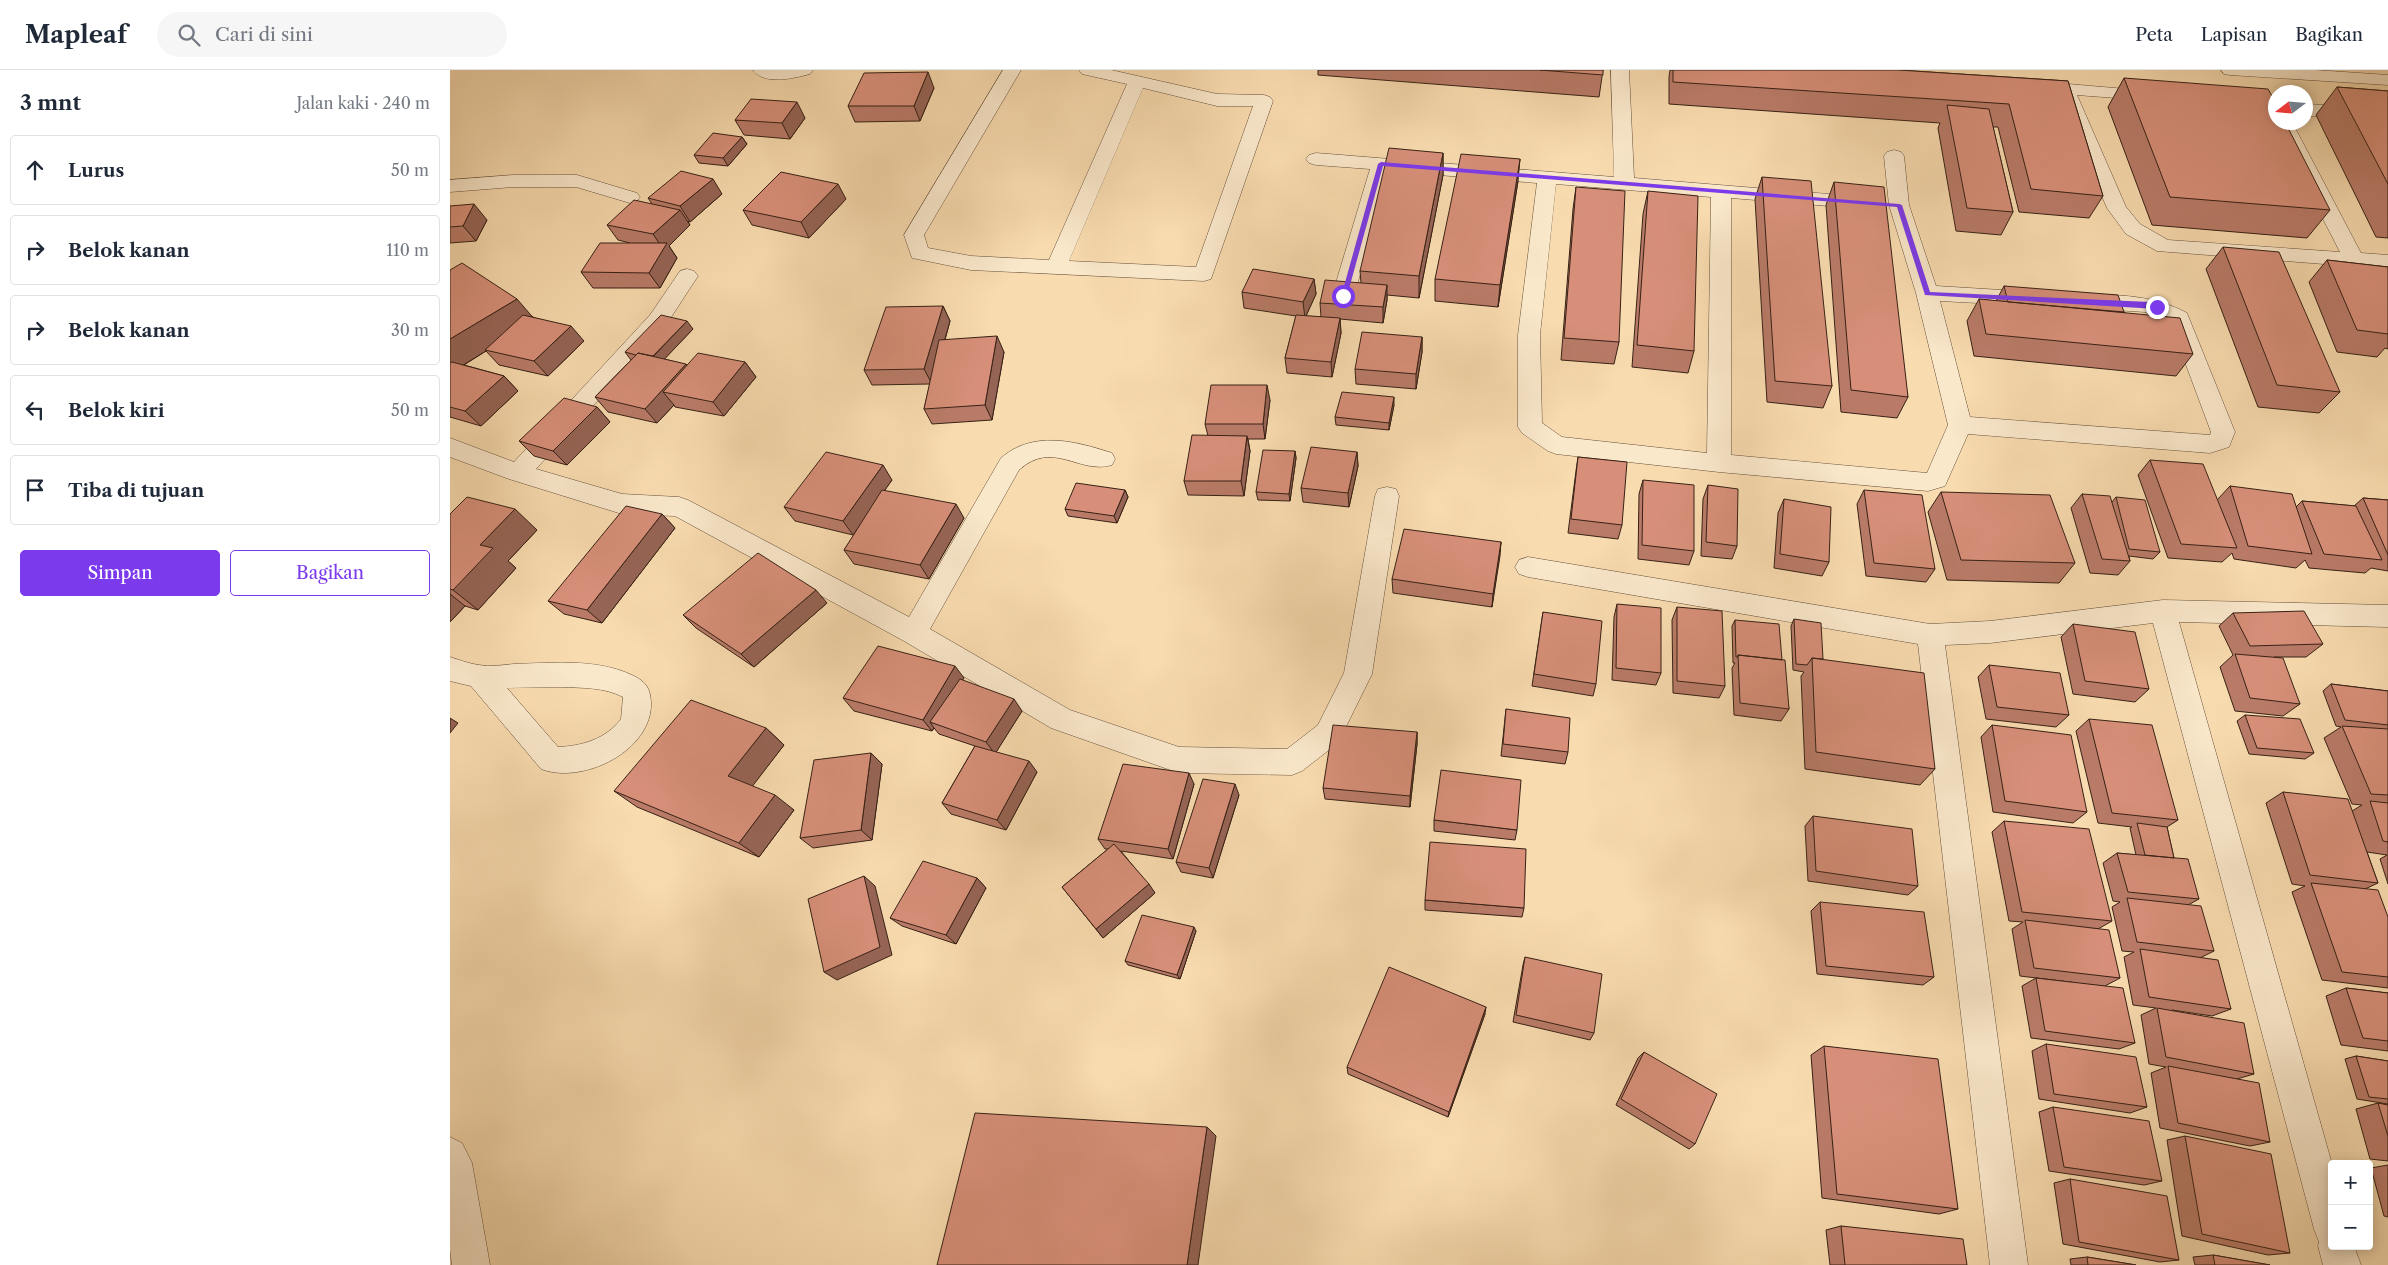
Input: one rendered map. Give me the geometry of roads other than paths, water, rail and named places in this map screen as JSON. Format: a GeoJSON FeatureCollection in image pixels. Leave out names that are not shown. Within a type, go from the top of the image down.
{"type":"FeatureCollection","features":[{"type":"Feature","properties":{"kind":"street"},"geometry":{"type":"LineString","coordinates":[[762,70],[772,74],[804,70]]}},
{"type":"Feature","properties":{"kind":"street"},"geometry":{"type":"LineString","coordinates":[[1012,70],[914,235],[919,253],[971,263],[1204,274],[1264,101],[1216,100],[1088,70]]}},
{"type":"Feature","properties":{"kind":"street"},"geometry":{"type":"LineString","coordinates":[[1620,70],[1624,183]]}},
{"type":"Feature","properties":{"kind":"street"},"geometry":{"type":"LineString","coordinates":[[2230,70],[2388,80]]}},
{"type":"Feature","properties":{"kind":"street"},"geometry":{"type":"LineString","coordinates":[[1056,267],[1137,82]]}},
{"type":"Feature","properties":{"kind":"street"},"geometry":{"type":"LineString","coordinates":[[2015,84],[2170,98]]}},
{"type":"Feature","properties":{"kind":"street"},"geometry":{"type":"LineString","coordinates":[[2065,88],[2116,208],[2133,229],[2164,246],[2388,262]]}},
{"type":"Feature","properties":{"kind":"street"},"geometry":{"type":"LineString","coordinates":[[2313,110],[2388,114]]}},
{"type":"Feature","properties":{"kind":"street"},"geometry":{"type":"LineString","coordinates":[[2286,130],[2354,259]]}},
{"type":"Feature","properties":{"kind":"street"},"geometry":{"type":"LineString","coordinates":[[1547,177],[1529,335],[1530,427],[1556,445],[1719,463],[1928,482],[1936,479],[1960,425],[1927,294],[1899,205],[1894,156]]}},
{"type":"Feature","properties":{"kind":"street"},"geometry":{"type":"LineString","coordinates":[[1316,158],[1899,205]]}},
{"type":"Feature","properties":{"kind":"street"},"geometry":{"type":"LineString","coordinates":[[1343,296],[1381,164]]}},
{"type":"Feature","properties":{"kind":"street"},"geometry":{"type":"LineString","coordinates":[[450,186],[513,181],[577,181],[630,197]]}},
{"type":"Feature","properties":{"kind":"street"},"geometry":{"type":"LineString","coordinates":[[1719,463],[1721,191]]}},
{"type":"Feature","properties":{"kind":"street"},"geometry":{"type":"LineString","coordinates":[[518,473],[658,320],[687,276]]}},
{"type":"Feature","properties":{"kind":"street"},"geometry":{"type":"LineString","coordinates":[[1927,294],[2150,305],[2165,310],[2179,318],[2223,432],[2221,441],[2210,444],[1960,425]]}},
{"type":"Feature","properties":{"kind":"street"},"geometry":{"type":"LineString","coordinates":[[450,447],[518,473],[622,504],[679,507],[914,633],[1061,719],[1179,760],[1292,762],[1328,734],[1358,674],[1387,496]]}},
{"type":"Feature","properties":{"kind":"street"},"geometry":{"type":"LineString","coordinates":[[914,633],[1010,464],[1018,455],[1029,450],[1044,447],[1103,460]]}},
{"type":"Feature","properties":{"kind":"street"},"geometry":{"type":"LineString","coordinates":[[1528,567],[1930,635],[1990,632],[2163,612],[2388,616]]}},
{"type":"Feature","properties":{"kind":"street"},"geometry":{"type":"LineString","coordinates":[[2163,612],[2328,1214]]}},
{"type":"Feature","properties":{"kind":"street"},"geometry":{"type":"LineString","coordinates":[[1930,635],[2010,1265]]}},
{"type":"Feature","properties":{"kind":"street"},"geometry":{"type":"LineString","coordinates":[[450,669],[480,677],[590,676],[628,685],[636,691],[638,703],[636,717],[633,725],[625,734],[599,751],[579,758],[551,760],[480,677]]}},
{"type":"Feature","properties":{"kind":"street"},"geometry":{"type":"LineString","coordinates":[[450,1155],[454,1163],[470,1265]]}},
{"type":"Feature","properties":{"kind":"street"},"geometry":{"type":"LineString","coordinates":[[2337,1250],[2342,1265]]}}]}
